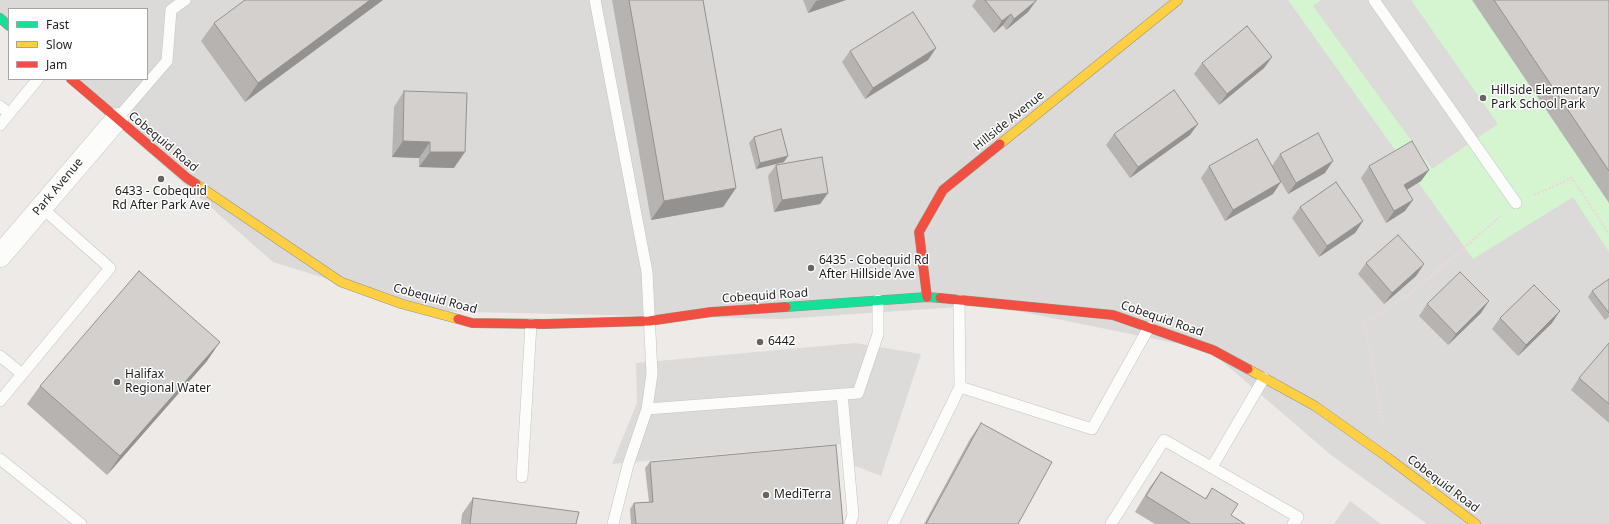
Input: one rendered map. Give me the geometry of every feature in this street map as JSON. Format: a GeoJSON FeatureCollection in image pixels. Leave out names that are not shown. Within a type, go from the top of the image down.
{"type":"FeatureCollection","features":[{"type":"Feature","properties":{"kind":"main road","name":"Hillside Avenue"},"geometry":{"type":"LineString","coordinates":[[927,297],[919,232],[943,190],[1178,0]]}},
{"type":"Feature","properties":{"kind":"main road"},"geometry":{"type":"LineString","coordinates":[[0,18],[8,25]]}},
{"type":"Feature","properties":{"kind":"main road","name":"Cobequid Road"},"geometry":{"type":"LineString","coordinates":[[72,80],[187,178],[341,282],[402,304],[472,323],[531,324],[649,321],[711,312],[927,297],[1113,315],[1213,350],[1315,406],[1387,457],[1476,524]]}},
{"type":"Feature","properties":{"kind":"street","name":"Park Avenue"},"geometry":{"type":"LineString","coordinates":[[0,256],[117,119]]}},
{"type":"Feature","properties":{"kind":"lane"},"geometry":{"type":"LineString","coordinates":[[117,119],[167,61],[171,10],[185,0]]}},
{"type":"Feature","properties":{"kind":"lane"},"geometry":{"type":"LineString","coordinates":[[595,0],[646,272],[652,374],[647,410],[628,465],[613,524]]}},
{"type":"Feature","properties":{"kind":"lane"},"geometry":{"type":"LineString","coordinates":[[1374,0],[1516,203]]}},
{"type":"Feature","properties":{"kind":"lane"},"geometry":{"type":"LineString","coordinates":[[0,125],[37,80]]}},
{"type":"Feature","properties":{"kind":"lane"},"geometry":{"type":"LineString","coordinates":[[0,106],[9,114]]}},
{"type":"Feature","properties":{"kind":"lane"},"geometry":{"type":"LineString","coordinates":[[0,401],[110,268],[41,207]]}},
{"type":"Feature","properties":{"kind":"lane"},"geometry":{"type":"LineString","coordinates":[[647,410],[858,393],[878,334],[878,300]]}},
{"type":"Feature","properties":{"kind":"lane"},"geometry":{"type":"LineString","coordinates":[[893,524],[960,387],[959,300]]}},
{"type":"Feature","properties":{"kind":"lane"},"geometry":{"type":"LineString","coordinates":[[522,476],[531,324]]}},
{"type":"Feature","properties":{"kind":"lane"},"geometry":{"type":"LineString","coordinates":[[960,387],[1092,429],[1149,327]]}},
{"type":"Feature","properties":{"kind":"lane"},"geometry":{"type":"LineString","coordinates":[[0,356],[22,374]]}},
{"type":"Feature","properties":{"kind":"lane"},"geometry":{"type":"LineString","coordinates":[[1212,467],[1264,378]]}},
{"type":"Feature","properties":{"kind":"lane"},"geometry":{"type":"LineString","coordinates":[[842,394],[853,515],[850,524]]}},
{"type":"Feature","properties":{"kind":"lane"},"geometry":{"type":"LineString","coordinates":[[1111,524],[1164,440],[1298,517],[1293,524]]}},
{"type":"Feature","properties":{"kind":"lane"},"geometry":{"type":"LineString","coordinates":[[0,459],[81,524]]}},
{"type":"Feature","properties":{"kind":"path"},"geometry":{"type":"LineString","coordinates":[[1387,457],[1373,363],[1364,324],[1415,290],[1516,203],[1572,178],[1607,231],[1609,231]]}},
{"type":"Feature","properties":{"kind":"shaded area"},"geometry":{"type":"Polygon","coordinates":[[[0,0],[1609,0],[1609,524],[1427,524],[1331,455],[1209,350],[988,305],[781,319],[430,311],[273,262],[66,80],[148,80],[148,8],[8,8],[8,29],[0,22],[0,0]]]}},
{"type":"Feature","properties":{"kind":"shaded area"},"geometry":{"type":"Polygon","coordinates":[[[1321,0],[1411,0],[1498,124],[1432,169],[1313,6],[1321,0]]]}},
{"type":"Feature","properties":{"kind":"shaded area"},"geometry":{"type":"Polygon","coordinates":[[[855,343],[921,354],[881,476],[843,461],[840,444],[612,464],[637,403],[636,363],[855,343]]]}},
{"type":"Feature","properties":{"kind":"shaded area"},"geometry":{"type":"Polygon","coordinates":[[[1350,501],[1381,524],[1334,524],[1350,501]]]}},
{"type":"Feature","properties":{"kind":"green space","name":"Hillside Elementary Park School Park"},"geometry":{"type":"Polygon","coordinates":[[[1288,0],[1609,0],[1609,252],[1573,197],[1473,259],[1288,0]]]}},
{"type":"Feature","properties":{"kind":"building"},"geometry":{"type":"Polygon","coordinates":[[[245,0],[370,0],[258,83],[214,23],[245,0]]]}},
{"type":"Feature","properties":{"kind":"building"},"geometry":{"type":"Polygon","coordinates":[[[629,0],[703,0],[736,188],[664,201],[629,0]]]}},
{"type":"Feature","properties":{"kind":"building"},"geometry":{"type":"Polygon","coordinates":[[[985,0],[1036,1],[1014,19],[1011,14],[1002,21],[985,0]]]}},
{"type":"Feature","properties":{"kind":"building"},"geometry":{"type":"Polygon","coordinates":[[[1494,0],[1609,0],[1609,171],[1494,0]]]}},
{"type":"Feature","properties":{"kind":"building"},"geometry":{"type":"Polygon","coordinates":[[[913,12],[936,48],[873,88],[850,51],[913,12]]]}},
{"type":"Feature","properties":{"kind":"building"},"geometry":{"type":"Polygon","coordinates":[[[1247,26],[1272,57],[1227,94],[1202,63],[1247,26]]]}},
{"type":"Feature","properties":{"kind":"building"},"geometry":{"type":"Polygon","coordinates":[[[1174,90],[1198,124],[1138,167],[1114,134],[1174,90]]]}},
{"type":"Feature","properties":{"kind":"building"},"geometry":{"type":"Polygon","coordinates":[[[404,91],[467,93],[465,152],[430,152],[430,142],[403,141],[404,91]]]}},
{"type":"Feature","properties":{"kind":"building"},"geometry":{"type":"Polygon","coordinates":[[[781,129],[788,156],[760,163],[754,137],[781,129]]]}},
{"type":"Feature","properties":{"kind":"building"},"geometry":{"type":"Polygon","coordinates":[[[1318,133],[1333,161],[1296,183],[1280,154],[1318,133]]]}},
{"type":"Feature","properties":{"kind":"building"},"geometry":{"type":"Polygon","coordinates":[[[1257,139],[1281,182],[1233,210],[1209,166],[1257,139]]]}},
{"type":"Feature","properties":{"kind":"building"},"geometry":{"type":"Polygon","coordinates":[[[1412,141],[1429,170],[1404,185],[1413,200],[1394,211],[1369,166],[1412,141]]]}},
{"type":"Feature","properties":{"kind":"building"},"geometry":{"type":"Polygon","coordinates":[[[822,157],[828,193],[782,200],[776,165],[822,157]]]}},
{"type":"Feature","properties":{"kind":"building"},"geometry":{"type":"Polygon","coordinates":[[[1336,182],[1363,221],[1327,246],[1300,207],[1336,182]]]}},
{"type":"Feature","properties":{"kind":"building"},"geometry":{"type":"Polygon","coordinates":[[[1398,235],[1424,264],[1392,293],[1366,263],[1398,235]]]}},
{"type":"Feature","properties":{"kind":"building","name":"Halifax Regional Water"},"geometry":{"type":"Polygon","coordinates":[[[139,271],[220,342],[120,456],[40,386],[139,271]]]}},
{"type":"Feature","properties":{"kind":"building"},"geometry":{"type":"Polygon","coordinates":[[[1460,272],[1489,301],[1456,334],[1427,304],[1460,272]]]}},
{"type":"Feature","properties":{"kind":"building"},"geometry":{"type":"Polygon","coordinates":[[[1609,279],[1609,313],[1592,291],[1609,279]]]}},
{"type":"Feature","properties":{"kind":"building"},"geometry":{"type":"Polygon","coordinates":[[[1534,285],[1560,311],[1526,345],[1500,318],[1534,285]]]}},
{"type":"Feature","properties":{"kind":"building"},"geometry":{"type":"Polygon","coordinates":[[[1609,343],[1609,404],[1579,378],[1609,343]]]}},
{"type":"Feature","properties":{"kind":"building"},"geometry":{"type":"Polygon","coordinates":[[[981,423],[1052,462],[1018,524],[926,524],[981,423]]]}},
{"type":"Feature","properties":{"kind":"building"},"geometry":{"type":"Polygon","coordinates":[[[836,445],[843,524],[636,524],[634,503],[653,502],[650,462],[836,445]]]}},
{"type":"Feature","properties":{"kind":"building"},"geometry":{"type":"Polygon","coordinates":[[[1161,472],[1206,499],[1212,488],[1238,504],[1231,515],[1245,524],[1191,524],[1146,496],[1161,472]]]}},
{"type":"Feature","properties":{"kind":"building"},"geometry":{"type":"Polygon","coordinates":[[[473,498],[579,512],[576,524],[470,524],[473,498]]]}},
{"type":"Feature","properties":{"kind":"traffic: fast"},"geometry":{"type":"LineString","coordinates":[[0,18],[8,25]]}},
{"type":"Feature","properties":{"kind":"traffic: fast"},"geometry":{"type":"LineString","coordinates":[[786,307],[927,297],[940,298]]}},
{"type":"Feature","properties":{"kind":"traffic: slow"},"geometry":{"type":"LineString","coordinates":[[1000,144],[1178,0]]}},
{"type":"Feature","properties":{"kind":"traffic: slow"},"geometry":{"type":"LineString","coordinates":[[196,184],[341,282],[402,304],[458,319]]}},
{"type":"Feature","properties":{"kind":"traffic: slow"},"geometry":{"type":"LineString","coordinates":[[1248,369],[1315,406],[1387,457],[1476,524]]}},
{"type":"Feature","properties":{"kind":"traffic: jam"},"geometry":{"type":"LineString","coordinates":[[72,80],[196,184]]}},
{"type":"Feature","properties":{"kind":"traffic: jam"},"geometry":{"type":"LineString","coordinates":[[927,297],[919,232],[943,190],[1000,144]]}},
{"type":"Feature","properties":{"kind":"traffic: jam"},"geometry":{"type":"LineString","coordinates":[[940,298],[1113,315],[1213,350],[1248,369]]}},
{"type":"Feature","properties":{"kind":"traffic: jam"},"geometry":{"type":"LineString","coordinates":[[458,319],[472,323],[544,324],[649,321],[711,312],[786,307]]}},
{"type":"Feature","properties":{"kind":"place","name":"Hillside Elementary Park School Park"},"geometry":{"type":"Point","coordinates":[1483,98]}},
{"type":"Feature","properties":{"kind":"place","name":"6433 - Cobequid Rd After Park Ave"},"geometry":{"type":"Point","coordinates":[161,179]}},
{"type":"Feature","properties":{"kind":"place","name":"6435 - Cobequid Rd After Hillside Ave"},"geometry":{"type":"Point","coordinates":[811,268]}},
{"type":"Feature","properties":{"kind":"place","name":"6442"},"geometry":{"type":"Point","coordinates":[760,342]}},
{"type":"Feature","properties":{"kind":"place","name":"Halifax Regional Water"},"geometry":{"type":"Point","coordinates":[117,382]}},
{"type":"Feature","properties":{"kind":"place","name":"MediTerra"},"geometry":{"type":"Point","coordinates":[766,495]}}]}
